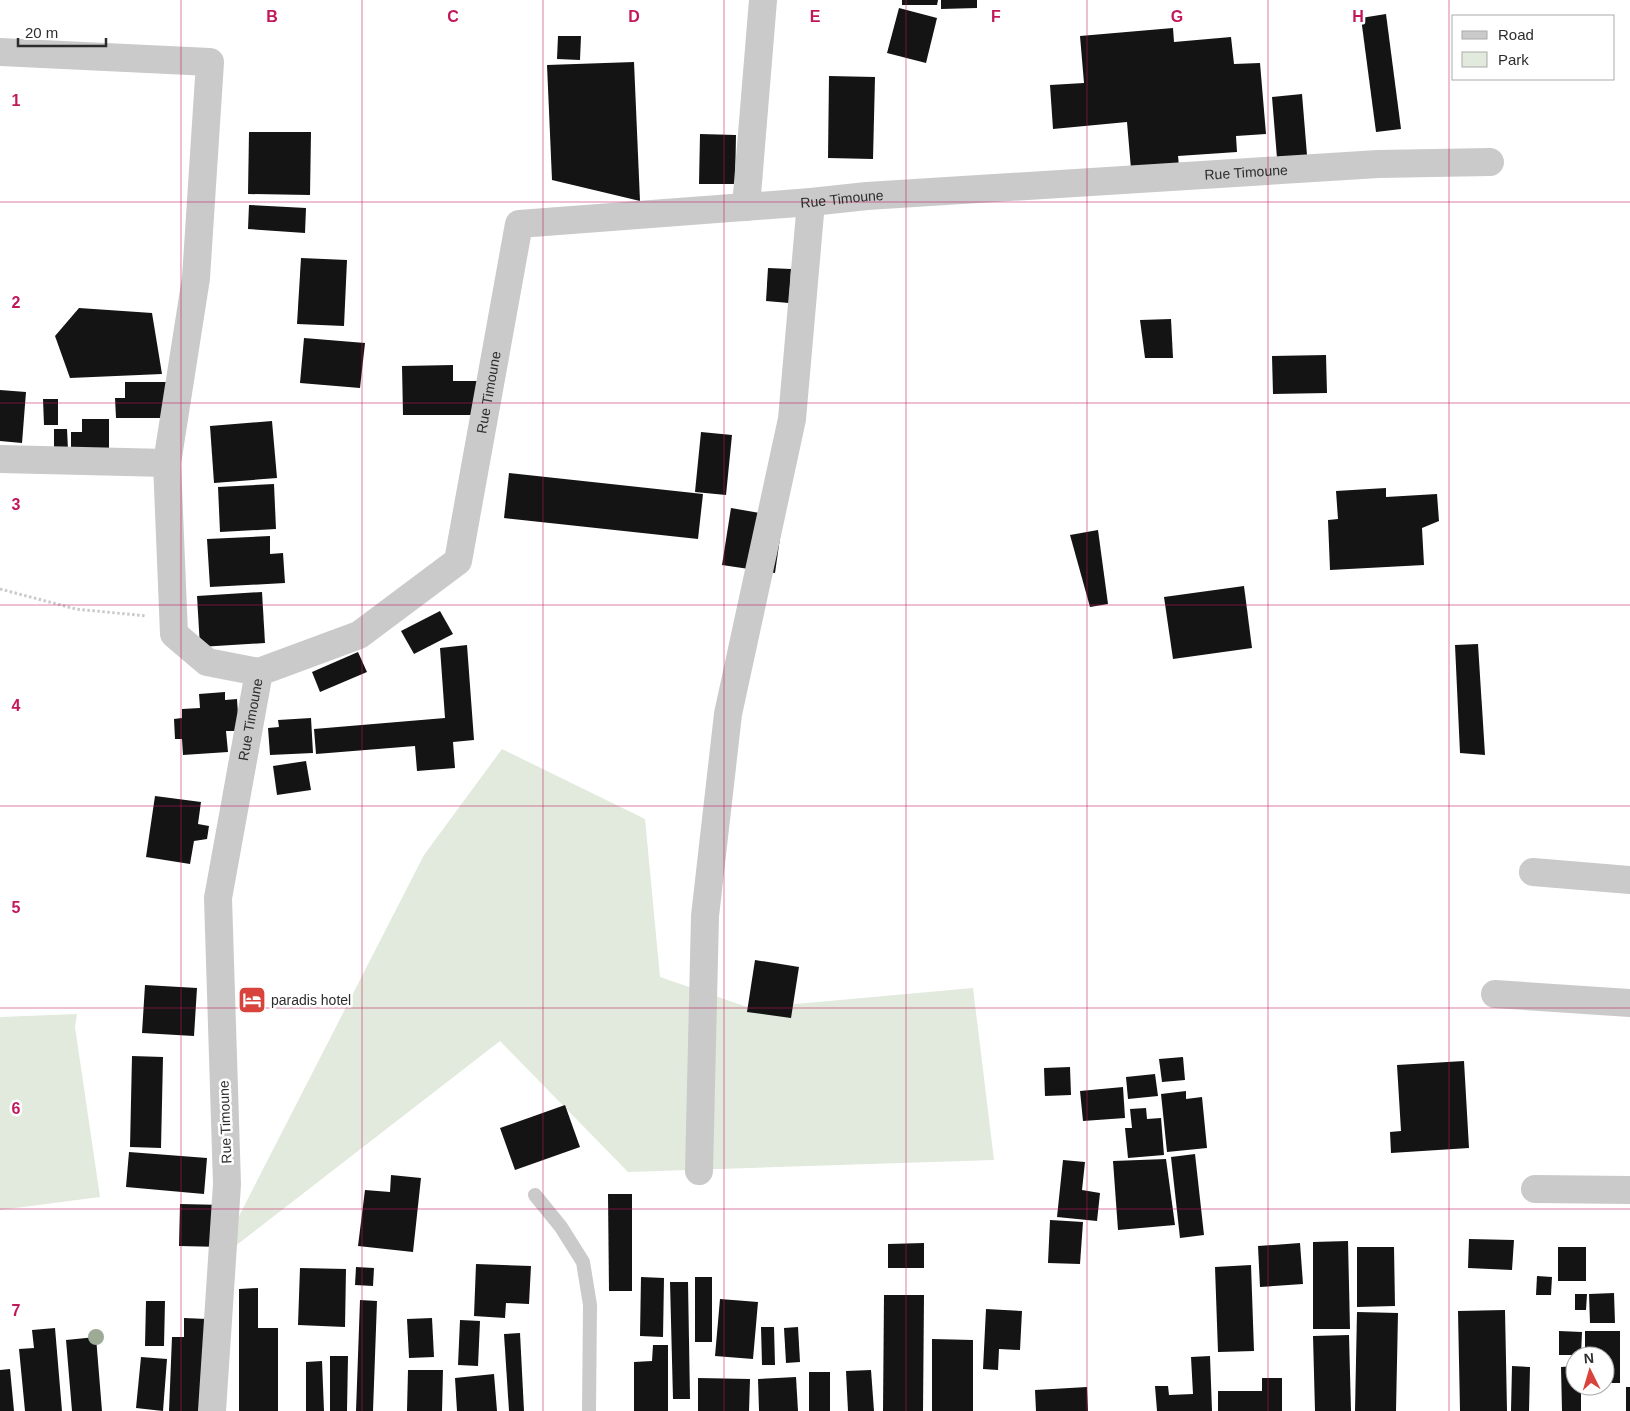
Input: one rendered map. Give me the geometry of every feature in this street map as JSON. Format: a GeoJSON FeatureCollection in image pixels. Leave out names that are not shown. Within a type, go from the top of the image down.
{"type":"FeatureCollection","features":[{"type":"Feature","properties":{"kind":"street"},"geometry":{"type":"LineString","coordinates":[[746,207],[763,0]]}},
{"type":"Feature","properties":{"kind":"street"},"geometry":{"type":"LineString","coordinates":[[0,52],[210,62],[196,278],[167,463],[174,634],[207,662],[259,672]]}},
{"type":"Feature","properties":{"kind":"street","name":"Rue Timoune"},"geometry":{"type":"LineString","coordinates":[[212,1411],[227,1184],[218,898],[259,672],[359,635],[458,561],[519,224],[867,196],[1378,164],[1490,162]]}},
{"type":"Feature","properties":{"kind":"street"},"geometry":{"type":"LineString","coordinates":[[699,1171],[705,916],[728,714],[792,419],[811,202]]}},
{"type":"Feature","properties":{"kind":"street"},"geometry":{"type":"LineString","coordinates":[[0,459],[167,463]]}},
{"type":"Feature","properties":{"kind":"street"},"geometry":{"type":"LineString","coordinates":[[1533,872],[1630,880]]}},
{"type":"Feature","properties":{"kind":"street"},"geometry":{"type":"LineString","coordinates":[[1495,994],[1630,1003]]}},
{"type":"Feature","properties":{"kind":"street"},"geometry":{"type":"LineString","coordinates":[[1535,1189],[1630,1190]]}},
{"type":"Feature","properties":{"kind":"lane"},"geometry":{"type":"LineString","coordinates":[[535,1195],[561,1227],[583,1262],[590,1305],[589,1411]]}},
{"type":"Feature","properties":{"kind":"path"},"geometry":{"type":"LineString","coordinates":[[0,589],[76,609],[174,619]]}},
{"type":"Feature","properties":{"kind":"green space"},"geometry":{"type":"Polygon","coordinates":[[[502,749],[645,819],[660,977],[750,1008],[973,988],[994,1160],[628,1172],[500,1041],[216,1261],[424,855],[502,749]]]}},
{"type":"Feature","properties":{"kind":"green space"},"geometry":{"type":"Polygon","coordinates":[[[77,1014],[75,1027],[100,1197],[0,1210],[0,1017],[77,1014]]]}},
{"type":"Feature","properties":{"kind":"building"},"geometry":{"type":"Polygon","coordinates":[[[902,0],[938,0],[937,5],[902,5],[902,0]]]}},
{"type":"Feature","properties":{"kind":"building"},"geometry":{"type":"Polygon","coordinates":[[[941,0],[977,0],[977,8],[941,9],[941,0]]]}},
{"type":"Feature","properties":{"kind":"building"},"geometry":{"type":"Polygon","coordinates":[[[899,8],[937,18],[926,63],[887,53],[899,8]]]}},
{"type":"Feature","properties":{"kind":"building"},"geometry":{"type":"Polygon","coordinates":[[[1386,14],[1401,129],[1376,132],[1361,18],[1386,14]]]}},
{"type":"Feature","properties":{"kind":"building"},"geometry":{"type":"Polygon","coordinates":[[[1173,28],[1174,42],[1231,37],[1234,64],[1260,63],[1266,134],[1236,136],[1237,152],[1178,156],[1179,166],[1131,169],[1127,122],[1053,129],[1050,85],[1084,83],[1080,36],[1173,28]]]}},
{"type":"Feature","properties":{"kind":"building"},"geometry":{"type":"Polygon","coordinates":[[[558,36],[581,36],[580,60],[557,59],[558,36]]]}},
{"type":"Feature","properties":{"kind":"building"},"geometry":{"type":"Polygon","coordinates":[[[634,62],[640,201],[552,180],[547,65],[634,62]]]}},
{"type":"Feature","properties":{"kind":"building"},"geometry":{"type":"Polygon","coordinates":[[[829,76],[875,77],[873,159],[828,158],[829,76]]]}},
{"type":"Feature","properties":{"kind":"building"},"geometry":{"type":"Polygon","coordinates":[[[1302,94],[1307,155],[1277,158],[1272,97],[1302,94]]]}},
{"type":"Feature","properties":{"kind":"building"},"geometry":{"type":"Polygon","coordinates":[[[249,132],[311,132],[310,195],[248,194],[249,132]]]}},
{"type":"Feature","properties":{"kind":"building"},"geometry":{"type":"Polygon","coordinates":[[[700,134],[736,135],[735,184],[699,184],[700,134]]]}},
{"type":"Feature","properties":{"kind":"building"},"geometry":{"type":"Polygon","coordinates":[[[249,205],[306,208],[305,233],[248,229],[249,205]]]}},
{"type":"Feature","properties":{"kind":"building"},"geometry":{"type":"Polygon","coordinates":[[[301,258],[347,260],[344,326],[297,324],[301,258]]]}},
{"type":"Feature","properties":{"kind":"building"},"geometry":{"type":"Polygon","coordinates":[[[768,268],[791,269],[789,303],[766,301],[768,268]]]}},
{"type":"Feature","properties":{"kind":"building"},"geometry":{"type":"Polygon","coordinates":[[[79,308],[152,313],[162,374],[70,378],[55,336],[79,308]]]}},
{"type":"Feature","properties":{"kind":"building"},"geometry":{"type":"Polygon","coordinates":[[[1171,319],[1173,358],[1145,358],[1140,320],[1171,319]]]}},
{"type":"Feature","properties":{"kind":"building"},"geometry":{"type":"Polygon","coordinates":[[[304,338],[365,343],[360,388],[300,383],[304,338]]]}},
{"type":"Feature","properties":{"kind":"building"},"geometry":{"type":"Polygon","coordinates":[[[1326,355],[1327,393],[1273,394],[1272,356],[1326,355]]]}},
{"type":"Feature","properties":{"kind":"building"},"geometry":{"type":"Polygon","coordinates":[[[453,365],[453,381],[479,381],[479,415],[403,415],[402,366],[453,365]]]}},
{"type":"Feature","properties":{"kind":"building"},"geometry":{"type":"Polygon","coordinates":[[[125,382],[168,382],[168,418],[116,418],[115,398],[125,398],[125,382]]]}},
{"type":"Feature","properties":{"kind":"building"},"geometry":{"type":"Polygon","coordinates":[[[0,390],[26,392],[22,443],[0,441],[0,390]]]}},
{"type":"Feature","properties":{"kind":"building"},"geometry":{"type":"Polygon","coordinates":[[[43,399],[58,399],[58,425],[44,425],[43,399]]]}},
{"type":"Feature","properties":{"kind":"building"},"geometry":{"type":"Polygon","coordinates":[[[82,419],[109,419],[109,457],[71,457],[71,432],[82,432],[82,419]]]}},
{"type":"Feature","properties":{"kind":"building"},"geometry":{"type":"Polygon","coordinates":[[[272,421],[277,478],[214,483],[210,426],[272,421]]]}},
{"type":"Feature","properties":{"kind":"building"},"geometry":{"type":"Polygon","coordinates":[[[54,429],[67,429],[68,450],[54,450],[54,429]]]}},
{"type":"Feature","properties":{"kind":"building"},"geometry":{"type":"Polygon","coordinates":[[[701,432],[732,435],[726,495],[695,492],[701,432]]]}},
{"type":"Feature","properties":{"kind":"building"},"geometry":{"type":"Polygon","coordinates":[[[509,473],[703,494],[698,539],[504,518],[509,473]]]}},
{"type":"Feature","properties":{"kind":"building"},"geometry":{"type":"Polygon","coordinates":[[[274,484],[276,529],[220,532],[218,487],[274,484]]]}},
{"type":"Feature","properties":{"kind":"building"},"geometry":{"type":"Polygon","coordinates":[[[1386,488],[1386,497],[1437,494],[1439,521],[1422,528],[1424,565],[1330,570],[1328,520],[1338,519],[1336,491],[1386,488]]]}},
{"type":"Feature","properties":{"kind":"building"},"geometry":{"type":"Polygon","coordinates":[[[731,508],[783,517],[775,573],[722,565],[731,508]]]}},
{"type":"Feature","properties":{"kind":"building"},"geometry":{"type":"Polygon","coordinates":[[[1098,530],[1108,604],[1090,607],[1070,535],[1098,530]]]}},
{"type":"Feature","properties":{"kind":"building"},"geometry":{"type":"Polygon","coordinates":[[[270,536],[270,554],[283,553],[285,583],[210,587],[207,539],[270,536]]]}},
{"type":"Feature","properties":{"kind":"building"},"geometry":{"type":"Polygon","coordinates":[[[1244,586],[1252,648],[1173,659],[1164,597],[1244,586]]]}},
{"type":"Feature","properties":{"kind":"building"},"geometry":{"type":"Polygon","coordinates":[[[262,592],[265,643],[200,647],[197,596],[262,592]]]}},
{"type":"Feature","properties":{"kind":"building"},"geometry":{"type":"Polygon","coordinates":[[[440,611],[453,634],[414,654],[401,631],[440,611]]]}},
{"type":"Feature","properties":{"kind":"building"},"geometry":{"type":"Polygon","coordinates":[[[1478,644],[1485,755],[1460,753],[1455,645],[1478,644]]]}},
{"type":"Feature","properties":{"kind":"building"},"geometry":{"type":"Polygon","coordinates":[[[467,645],[474,740],[453,742],[455,768],[417,771],[415,746],[316,754],[314,729],[445,718],[440,648],[467,645]]]}},
{"type":"Feature","properties":{"kind":"building"},"geometry":{"type":"Polygon","coordinates":[[[358,652],[367,672],[320,692],[312,672],[358,652]]]}},
{"type":"Feature","properties":{"kind":"building"},"geometry":{"type":"Polygon","coordinates":[[[225,692],[225,700],[237,699],[239,731],[226,731],[228,752],[183,755],[182,739],[175,739],[174,719],[182,718],[182,709],[200,708],[199,694],[225,692]]]}},
{"type":"Feature","properties":{"kind":"building"},"geometry":{"type":"Polygon","coordinates":[[[311,718],[313,753],[270,755],[268,728],[279,727],[278,720],[311,718]]]}},
{"type":"Feature","properties":{"kind":"building"},"geometry":{"type":"Polygon","coordinates":[[[306,761],[311,790],[277,795],[273,766],[306,761]]]}},
{"type":"Feature","properties":{"kind":"building"},"geometry":{"type":"Polygon","coordinates":[[[155,796],[201,802],[198,824],[209,826],[207,839],[194,841],[190,864],[146,857],[155,796]]]}},
{"type":"Feature","properties":{"kind":"building"},"geometry":{"type":"Polygon","coordinates":[[[755,960],[799,967],[791,1018],[747,1012],[755,960]]]}},
{"type":"Feature","properties":{"kind":"building"},"geometry":{"type":"Polygon","coordinates":[[[145,985],[197,988],[194,1036],[142,1033],[145,985]]]}},
{"type":"Feature","properties":{"kind":"building"},"geometry":{"type":"Polygon","coordinates":[[[132,1056],[163,1057],[161,1148],[130,1147],[132,1056]]]}},
{"type":"Feature","properties":{"kind":"building"},"geometry":{"type":"Polygon","coordinates":[[[1183,1057],[1185,1080],[1162,1082],[1159,1059],[1183,1057]]]}},
{"type":"Feature","properties":{"kind":"building"},"geometry":{"type":"Polygon","coordinates":[[[1464,1061],[1469,1148],[1391,1153],[1390,1132],[1401,1131],[1397,1065],[1464,1061]]]}},
{"type":"Feature","properties":{"kind":"building"},"geometry":{"type":"Polygon","coordinates":[[[1070,1067],[1071,1095],[1045,1096],[1044,1068],[1070,1067]]]}},
{"type":"Feature","properties":{"kind":"building"},"geometry":{"type":"Polygon","coordinates":[[[1155,1074],[1158,1096],[1128,1099],[1126,1077],[1155,1074]]]}},
{"type":"Feature","properties":{"kind":"building"},"geometry":{"type":"Polygon","coordinates":[[[1123,1087],[1125,1118],[1083,1121],[1080,1091],[1123,1087]]]}},
{"type":"Feature","properties":{"kind":"building"},"geometry":{"type":"Polygon","coordinates":[[[1186,1091],[1186,1099],[1202,1097],[1207,1148],[1167,1152],[1161,1094],[1186,1091]]]}},
{"type":"Feature","properties":{"kind":"building"},"geometry":{"type":"Polygon","coordinates":[[[565,1105],[580,1147],[515,1170],[500,1128],[565,1105]]]}},
{"type":"Feature","properties":{"kind":"building"},"geometry":{"type":"Polygon","coordinates":[[[1146,1108],[1147,1119],[1161,1118],[1164,1155],[1128,1158],[1125,1128],[1132,1128],[1130,1109],[1146,1108]]]}},
{"type":"Feature","properties":{"kind":"building"},"geometry":{"type":"Polygon","coordinates":[[[129,1152],[207,1158],[204,1194],[126,1187],[129,1152]]]}},
{"type":"Feature","properties":{"kind":"building"},"geometry":{"type":"Polygon","coordinates":[[[1195,1154],[1204,1235],[1180,1238],[1171,1157],[1195,1154]]]}},
{"type":"Feature","properties":{"kind":"building"},"geometry":{"type":"Polygon","coordinates":[[[1166,1159],[1175,1225],[1118,1230],[1113,1161],[1166,1159]]]}},
{"type":"Feature","properties":{"kind":"building"},"geometry":{"type":"Polygon","coordinates":[[[1063,1160],[1085,1162],[1082,1190],[1100,1193],[1097,1221],[1057,1217],[1063,1160]]]}},
{"type":"Feature","properties":{"kind":"building"},"geometry":{"type":"Polygon","coordinates":[[[391,1175],[421,1178],[413,1252],[358,1246],[365,1190],[390,1192],[391,1175]]]}},
{"type":"Feature","properties":{"kind":"building"},"geometry":{"type":"Polygon","coordinates":[[[608,1194],[632,1194],[632,1291],[609,1291],[608,1194]]]}},
{"type":"Feature","properties":{"kind":"building"},"geometry":{"type":"Polygon","coordinates":[[[180,1204],[224,1205],[223,1247],[179,1246],[180,1204]]]}},
{"type":"Feature","properties":{"kind":"building"},"geometry":{"type":"Polygon","coordinates":[[[1050,1220],[1083,1222],[1080,1264],[1048,1263],[1050,1220]]]}},
{"type":"Feature","properties":{"kind":"building"},"geometry":{"type":"Polygon","coordinates":[[[1469,1239],[1514,1240],[1512,1270],[1468,1268],[1469,1239]]]}},
{"type":"Feature","properties":{"kind":"building"},"geometry":{"type":"Polygon","coordinates":[[[1348,1241],[1350,1329],[1313,1329],[1313,1242],[1348,1241]]]}},
{"type":"Feature","properties":{"kind":"building"},"geometry":{"type":"Polygon","coordinates":[[[924,1243],[924,1268],[888,1268],[888,1244],[924,1243]]]}},
{"type":"Feature","properties":{"kind":"building"},"geometry":{"type":"Polygon","coordinates":[[[1300,1243],[1303,1284],[1260,1287],[1258,1246],[1300,1243]]]}},
{"type":"Feature","properties":{"kind":"building"},"geometry":{"type":"Polygon","coordinates":[[[1357,1247],[1394,1247],[1395,1306],[1357,1307],[1357,1247]]]}},
{"type":"Feature","properties":{"kind":"building"},"geometry":{"type":"Polygon","coordinates":[[[1558,1247],[1586,1247],[1586,1281],[1558,1281],[1558,1247]]]}},
{"type":"Feature","properties":{"kind":"building"},"geometry":{"type":"Polygon","coordinates":[[[476,1264],[531,1266],[529,1304],[506,1303],[505,1318],[474,1316],[476,1264]]]}},
{"type":"Feature","properties":{"kind":"building"},"geometry":{"type":"Polygon","coordinates":[[[1251,1265],[1254,1351],[1218,1352],[1215,1267],[1251,1265]]]}},
{"type":"Feature","properties":{"kind":"building"},"geometry":{"type":"Polygon","coordinates":[[[356,1267],[374,1268],[373,1286],[355,1285],[356,1267]]]}},
{"type":"Feature","properties":{"kind":"building"},"geometry":{"type":"Polygon","coordinates":[[[300,1268],[346,1269],[345,1327],[298,1325],[300,1268]]]}},
{"type":"Feature","properties":{"kind":"building"},"geometry":{"type":"Polygon","coordinates":[[[1537,1276],[1552,1277],[1551,1295],[1536,1295],[1537,1276]]]}},
{"type":"Feature","properties":{"kind":"building"},"geometry":{"type":"Polygon","coordinates":[[[641,1277],[664,1278],[663,1337],[640,1336],[641,1277]]]}},
{"type":"Feature","properties":{"kind":"building"},"geometry":{"type":"Polygon","coordinates":[[[695,1277],[712,1277],[712,1342],[695,1342],[695,1277]]]}},
{"type":"Feature","properties":{"kind":"building"},"geometry":{"type":"Polygon","coordinates":[[[670,1282],[688,1282],[690,1399],[673,1399],[670,1282]]]}},
{"type":"Feature","properties":{"kind":"building"},"geometry":{"type":"Polygon","coordinates":[[[258,1288],[258,1328],[278,1328],[278,1411],[239,1411],[239,1289],[258,1288]]]}},
{"type":"Feature","properties":{"kind":"building"},"geometry":{"type":"Polygon","coordinates":[[[1614,1293],[1615,1323],[1590,1323],[1589,1294],[1614,1293]]]}},
{"type":"Feature","properties":{"kind":"building"},"geometry":{"type":"Polygon","coordinates":[[[1575,1294],[1587,1294],[1586,1310],[1575,1310],[1575,1294]]]}},
{"type":"Feature","properties":{"kind":"building"},"geometry":{"type":"Polygon","coordinates":[[[884,1295],[924,1295],[923,1411],[883,1411],[884,1295]]]}},
{"type":"Feature","properties":{"kind":"building"},"geometry":{"type":"Polygon","coordinates":[[[720,1299],[758,1302],[753,1359],[715,1356],[720,1299]]]}},
{"type":"Feature","properties":{"kind":"building"},"geometry":{"type":"Polygon","coordinates":[[[360,1300],[377,1301],[373,1411],[356,1411],[360,1300]]]}},
{"type":"Feature","properties":{"kind":"building"},"geometry":{"type":"Polygon","coordinates":[[[146,1301],[165,1301],[164,1346],[145,1346],[146,1301]]]}},
{"type":"Feature","properties":{"kind":"building"},"geometry":{"type":"Polygon","coordinates":[[[986,1309],[1022,1311],[1020,1350],[999,1349],[998,1370],[983,1369],[986,1309]]]}},
{"type":"Feature","properties":{"kind":"building"},"geometry":{"type":"Polygon","coordinates":[[[1505,1310],[1507,1411],[1460,1411],[1458,1311],[1505,1310]]]}},
{"type":"Feature","properties":{"kind":"building"},"geometry":{"type":"Polygon","coordinates":[[[1357,1312],[1398,1313],[1396,1411],[1355,1411],[1357,1312]]]}},
{"type":"Feature","properties":{"kind":"building"},"geometry":{"type":"Polygon","coordinates":[[[184,1318],[207,1319],[204,1411],[169,1411],[172,1337],[184,1337],[184,1318]]]}},
{"type":"Feature","properties":{"kind":"building"},"geometry":{"type":"Polygon","coordinates":[[[432,1318],[434,1357],[409,1358],[407,1319],[432,1318]]]}},
{"type":"Feature","properties":{"kind":"building"},"geometry":{"type":"Polygon","coordinates":[[[460,1320],[480,1321],[478,1366],[458,1365],[460,1320]]]}},
{"type":"Feature","properties":{"kind":"building"},"geometry":{"type":"Polygon","coordinates":[[[761,1327],[774,1327],[775,1365],[762,1365],[761,1327]]]}},
{"type":"Feature","properties":{"kind":"building"},"geometry":{"type":"Polygon","coordinates":[[[798,1327],[800,1362],[786,1363],[784,1328],[798,1327]]]}},
{"type":"Feature","properties":{"kind":"building"},"geometry":{"type":"Polygon","coordinates":[[[55,1328],[62,1411],[25,1411],[19,1349],[34,1348],[32,1330],[55,1328]]]}},
{"type":"Feature","properties":{"kind":"building"},"geometry":{"type":"Polygon","coordinates":[[[1559,1331],[1582,1332],[1581,1346],[1565,1346],[1565,1355],[1559,1355],[1559,1331]]]}},
{"type":"Feature","properties":{"kind":"building"},"geometry":{"type":"Polygon","coordinates":[[[1585,1331],[1620,1331],[1620,1383],[1615,1383],[1615,1346],[1585,1346],[1585,1331]]]}},
{"type":"Feature","properties":{"kind":"building"},"geometry":{"type":"Polygon","coordinates":[[[520,1333],[524,1411],[509,1411],[504,1334],[520,1333]]]}},
{"type":"Feature","properties":{"kind":"building"},"geometry":{"type":"Polygon","coordinates":[[[1349,1335],[1351,1411],[1315,1411],[1313,1336],[1349,1335]]]}},
{"type":"Feature","properties":{"kind":"building"},"geometry":{"type":"Polygon","coordinates":[[[96,1337],[102,1411],[72,1411],[66,1340],[96,1337]]]}},
{"type":"Feature","properties":{"kind":"building"},"geometry":{"type":"Polygon","coordinates":[[[932,1339],[973,1340],[973,1411],[932,1411],[932,1339]]]}},
{"type":"Feature","properties":{"kind":"building"},"geometry":{"type":"Polygon","coordinates":[[[653,1345],[668,1345],[668,1411],[634,1411],[634,1362],[652,1361],[653,1345]]]}},
{"type":"Feature","properties":{"kind":"building"},"geometry":{"type":"Polygon","coordinates":[[[330,1356],[348,1356],[347,1411],[330,1411],[330,1356]]]}},
{"type":"Feature","properties":{"kind":"building"},"geometry":{"type":"Polygon","coordinates":[[[1210,1356],[1212,1411],[1157,1411],[1155,1386],[1168,1386],[1169,1395],[1193,1394],[1191,1357],[1210,1356]]]}},
{"type":"Feature","properties":{"kind":"building"},"geometry":{"type":"Polygon","coordinates":[[[141,1357],[167,1359],[163,1411],[136,1408],[141,1357]]]}},
{"type":"Feature","properties":{"kind":"building"},"geometry":{"type":"Polygon","coordinates":[[[322,1361],[324,1411],[306,1411],[306,1362],[322,1361]]]}},
{"type":"Feature","properties":{"kind":"building"},"geometry":{"type":"Polygon","coordinates":[[[1512,1366],[1530,1367],[1529,1411],[1511,1411],[1512,1366]]]}},
{"type":"Feature","properties":{"kind":"building"},"geometry":{"type":"Polygon","coordinates":[[[1561,1367],[1565,1367],[1565,1396],[1581,1396],[1581,1411],[1562,1411],[1561,1367]]]}},
{"type":"Feature","properties":{"kind":"building"},"geometry":{"type":"Polygon","coordinates":[[[10,1369],[14,1411],[0,1411],[0,1370],[10,1369]]]}},
{"type":"Feature","properties":{"kind":"building"},"geometry":{"type":"Polygon","coordinates":[[[408,1370],[443,1370],[442,1411],[407,1411],[408,1370]]]}},
{"type":"Feature","properties":{"kind":"building"},"geometry":{"type":"Polygon","coordinates":[[[871,1370],[874,1411],[848,1411],[846,1371],[871,1370]]]}},
{"type":"Feature","properties":{"kind":"building"},"geometry":{"type":"Polygon","coordinates":[[[809,1372],[830,1372],[830,1411],[809,1411],[809,1372]]]}},
{"type":"Feature","properties":{"kind":"building"},"geometry":{"type":"Polygon","coordinates":[[[494,1374],[497,1411],[457,1411],[455,1378],[494,1374]]]}},
{"type":"Feature","properties":{"kind":"building"},"geometry":{"type":"Polygon","coordinates":[[[796,1377],[798,1411],[759,1411],[758,1379],[796,1377]]]}},
{"type":"Feature","properties":{"kind":"building"},"geometry":{"type":"Polygon","coordinates":[[[698,1378],[750,1379],[749,1411],[698,1411],[698,1378]]]}},
{"type":"Feature","properties":{"kind":"building"},"geometry":{"type":"Polygon","coordinates":[[[1262,1378],[1282,1378],[1282,1411],[1218,1411],[1218,1391],[1262,1391],[1262,1378]]]}},
{"type":"Feature","properties":{"kind":"building"},"geometry":{"type":"Polygon","coordinates":[[[1087,1387],[1088,1411],[1036,1411],[1035,1390],[1087,1387]]]}},
{"type":"Feature","properties":{"kind":"building"},"geometry":{"type":"Polygon","coordinates":[[[1626,1387],[1630,1387],[1630,1411],[1626,1411],[1626,1387]]]}},
{"type":"Feature","properties":{"kind":"place","name":"paradis hotel"},"geometry":{"type":"Point","coordinates":[252,1000]}}]}
